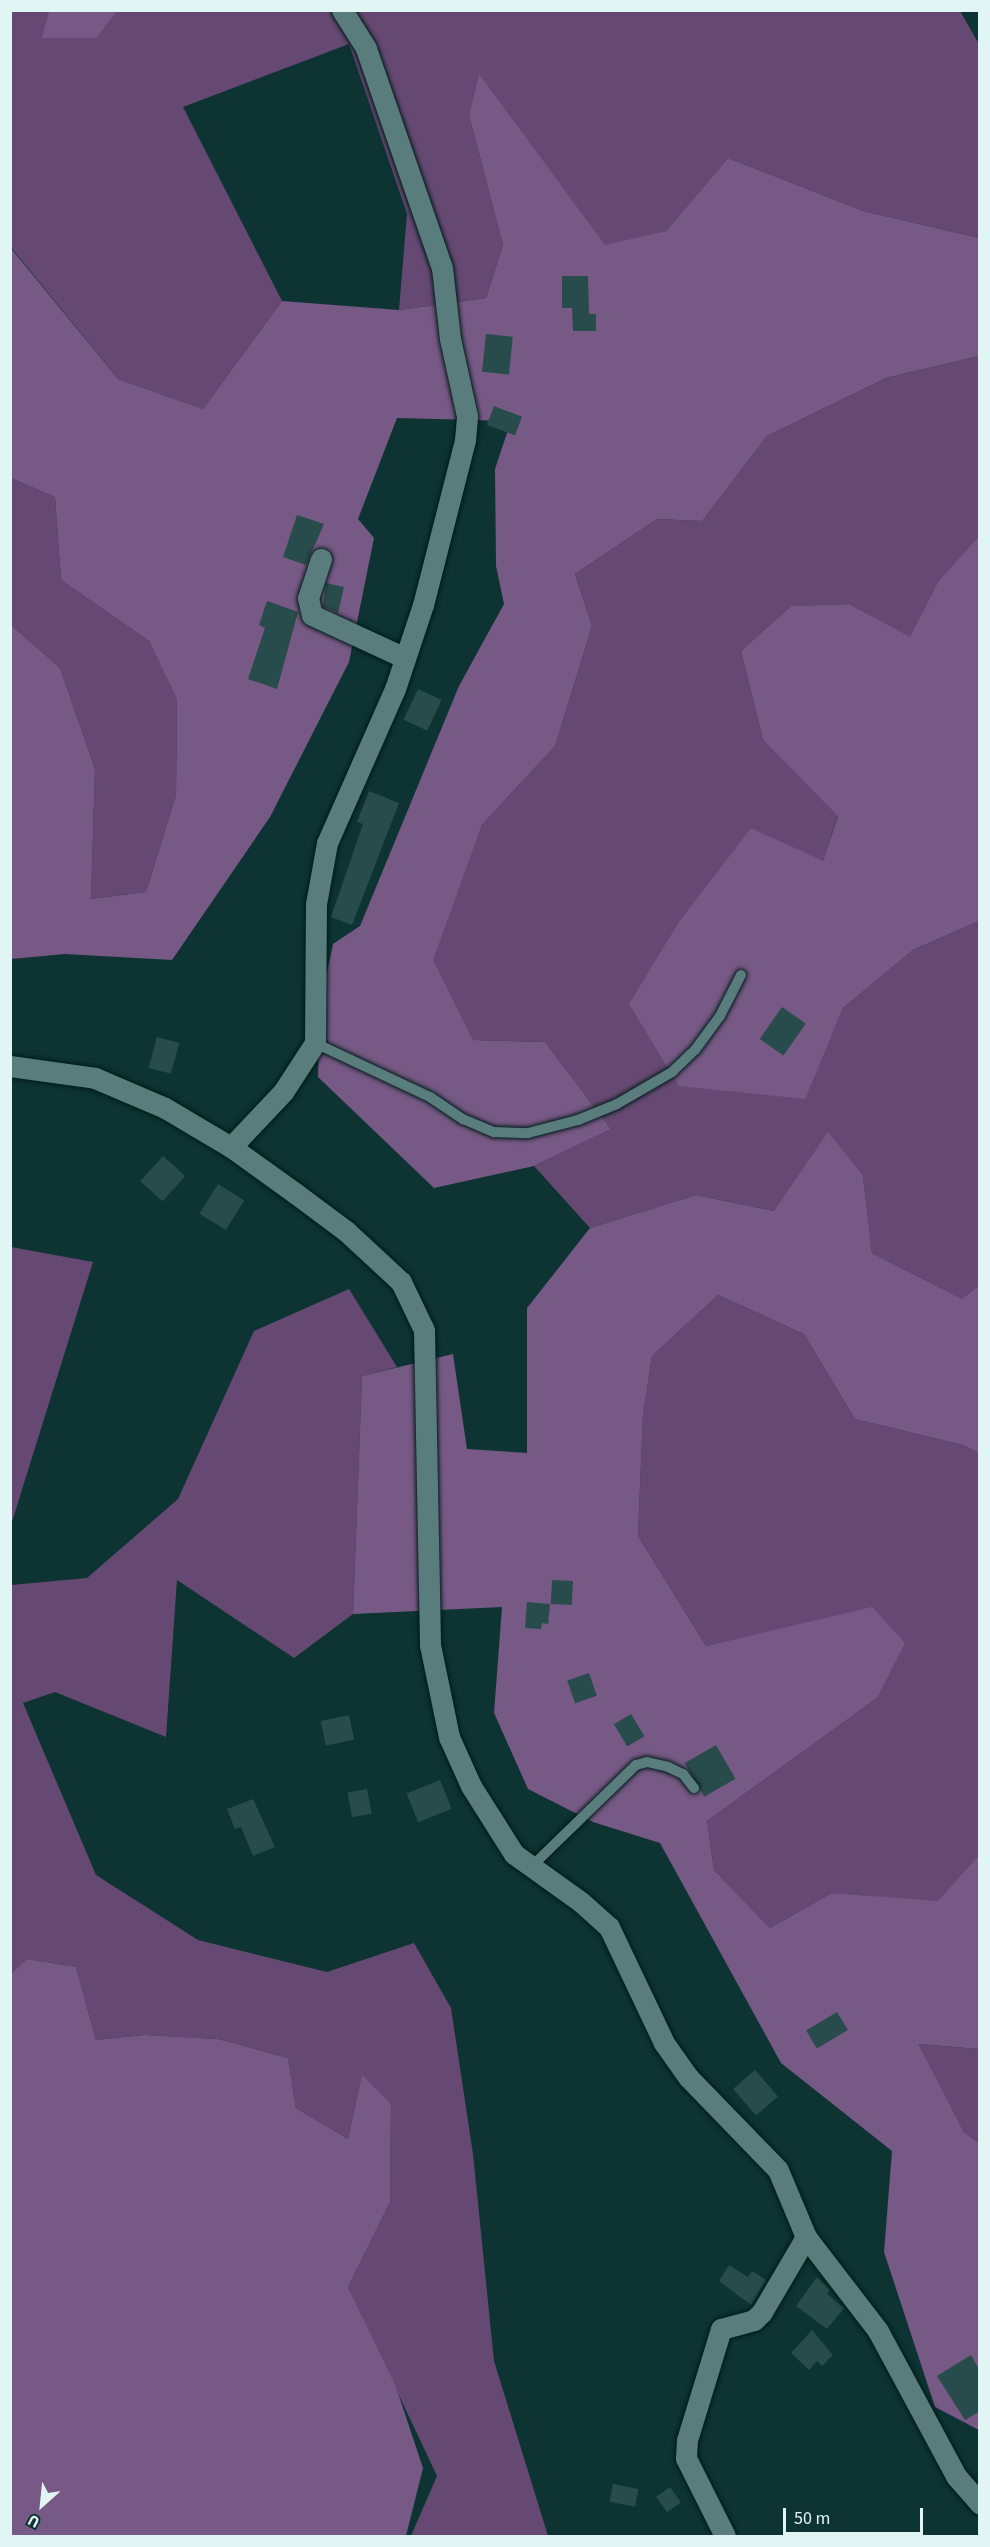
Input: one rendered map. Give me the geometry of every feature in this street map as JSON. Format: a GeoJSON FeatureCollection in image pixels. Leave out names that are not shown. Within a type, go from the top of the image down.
{"type":"FeatureCollection","features":[{"type":"Feature","properties":{"kind":"street"},"geometry":{"type":"LineString","coordinates":[[231,1147],[283,1092],[315,1043],[316,904],[327,843],[405,658],[461,458],[467,416],[450,339],[442,268],[366,48],[342,10]]}},
{"type":"Feature","properties":{"kind":"street"},"geometry":{"type":"LineString","coordinates":[[321,559],[307,604],[312,615],[405,658]]}},
{"type":"Feature","properties":{"kind":"street"},"geometry":{"type":"LineString","coordinates":[[10,1066],[84,1076],[128,1090],[231,1147],[346,1231],[383,1263],[414,1303],[424,1330],[426,1593],[436,1688],[449,1737],[471,1786],[495,1830],[530,1868],[582,1902],[609,1927],[664,2043],[688,2077],[769,2158],[789,2193],[806,2237],[878,2331],[956,2476],[980,2504]]}},
{"type":"Feature","properties":{"kind":"street"},"geometry":{"type":"LineString","coordinates":[[725,2536],[692,2475],[686,2458],[687,2440],[721,2329],[759,2316],[806,2237]]}},
{"type":"Feature","properties":{"kind":"lane"},"geometry":{"type":"LineString","coordinates":[[315,1043],[430,1097],[463,1119],[494,1132],[528,1133],[578,1120],[617,1104],[672,1071],[695,1050],[720,1016],[741,975]]}},
{"type":"Feature","properties":{"kind":"lane"},"geometry":{"type":"LineString","coordinates":[[530,1868],[636,1765],[646,1762],[668,1767],[683,1774],[694,1788]]}},
{"type":"Feature","properties":{"kind":"shaded area"},"geometry":{"type":"Polygon","coordinates":[[[49,10],[117,11],[96,38],[42,38],[49,10]]]}},
{"type":"Feature","properties":{"kind":"shaded area"},"geometry":{"type":"Polygon","coordinates":[[[117,10],[960,11],[979,44],[979,238],[863,211],[728,158],[666,231],[605,246],[479,75],[469,115],[503,245],[486,298],[399,310],[407,214],[349,44],[183,107],[282,301],[203,409],[118,379],[11,247],[10,11],[49,11],[43,38],[95,38],[117,10]]]}},
{"type":"Feature","properties":{"kind":"shaded area"},"geometry":{"type":"Polygon","coordinates":[[[479,74],[605,245],[666,231],[728,158],[863,211],[979,238],[979,356],[886,378],[767,436],[702,521],[657,519],[575,574],[592,626],[555,746],[482,825],[433,960],[473,1040],[545,1042],[611,1129],[534,1166],[434,1188],[318,1077],[320,1006],[333,944],[360,926],[459,686],[504,604],[496,566],[495,469],[511,421],[397,418],[358,519],[374,538],[349,662],[270,817],[172,960],[65,954],[11,959],[11,625],[60,668],[95,769],[91,899],[146,892],[176,795],[177,699],[149,641],[61,580],[55,497],[11,478],[10,247],[118,379],[203,409],[282,301],[399,310],[486,298],[503,245],[469,115],[479,74]]]}},
{"type":"Feature","properties":{"kind":"shaded area"},"geometry":{"type":"Polygon","coordinates":[[[979,356],[979,536],[939,580],[910,638],[849,604],[791,606],[741,651],[763,740],[838,815],[823,861],[804,1099],[843,1008],[913,950],[979,921],[979,1285],[962,1299],[872,1253],[863,1176],[774,1211],[696,1195],[590,1228],[534,1166],[611,1129],[545,1042],[473,1040],[432,960],[482,825],[555,746],[592,626],[575,574],[657,519],[702,521],[767,436],[886,378],[979,356]]]}},
{"type":"Feature","properties":{"kind":"shaded area"},"geometry":{"type":"Polygon","coordinates":[[[11,478],[55,497],[61,580],[149,641],[177,698],[176,795],[146,892],[91,899],[95,769],[60,668],[11,625],[11,478]]]}},
{"type":"Feature","properties":{"kind":"shaded area"},"geometry":{"type":"Polygon","coordinates":[[[979,536],[979,921],[913,950],[843,1008],[805,1099],[679,1086],[629,1004],[679,922],[751,828],[823,861],[838,816],[763,740],[741,651],[791,606],[849,604],[910,637],[939,580],[979,536]]]}},
{"type":"Feature","properties":{"kind":"shaded area"},"geometry":{"type":"Polygon","coordinates":[[[828,1132],[863,1176],[872,1253],[962,1299],[979,1285],[979,1453],[963,1445],[855,1419],[804,1334],[718,1295],[652,1356],[643,1415],[638,1536],[706,1646],[872,1607],[905,1643],[877,1698],[707,1821],[714,1870],[770,1928],[832,1893],[938,1901],[979,1855],[979,2049],[918,2044],[964,2132],[979,2143],[979,2430],[935,2407],[884,2252],[892,2151],[781,2063],[660,1843],[593,1822],[528,1789],[494,1713],[502,1607],[353,1614],[362,1376],[453,1354],[467,1449],[527,1453],[527,1308],[590,1228],[696,1195],[774,1211],[828,1132]]]}},
{"type":"Feature","properties":{"kind":"shaded area"},"geometry":{"type":"Polygon","coordinates":[[[10,1247],[93,1262],[11,1525],[10,1247]]]}},
{"type":"Feature","properties":{"kind":"shaded area"},"geometry":{"type":"Polygon","coordinates":[[[349,1289],[397,1367],[362,1376],[353,1614],[294,1658],[177,1580],[166,1737],[55,1692],[23,1703],[96,1875],[198,1940],[327,1972],[414,1943],[451,2008],[473,2154],[494,2361],[548,2536],[411,2536],[437,2476],[348,2287],[390,2202],[391,2104],[362,2076],[348,2139],[296,2108],[288,2058],[218,2039],[144,2035],[96,2040],[76,1967],[27,1959],[11,1975],[11,1585],[87,1578],[178,1499],[254,1331],[349,1289]]]}},
{"type":"Feature","properties":{"kind":"shaded area"},"geometry":{"type":"Polygon","coordinates":[[[718,1295],[804,1334],[855,1419],[963,1445],[979,1453],[979,1855],[938,1902],[832,1893],[770,1928],[714,1870],[707,1821],[877,1698],[796,1625],[706,1646],[638,1536],[643,1415],[652,1356],[718,1295]]]}},
{"type":"Feature","properties":{"kind":"shaded area"},"geometry":{"type":"Polygon","coordinates":[[[27,1959],[76,1967],[96,2040],[144,2035],[218,2039],[288,2058],[296,2108],[348,2139],[362,2075],[391,2104],[390,2202],[348,2287],[396,2387],[423,2468],[406,2536],[11,2536],[10,1975],[27,1959]]]}},
{"type":"Feature","properties":{"kind":"shaded area"},"geometry":{"type":"Polygon","coordinates":[[[917,2044],[979,2049],[979,2143],[964,2132],[917,2044]]]}},
{"type":"Feature","properties":{"kind":"building"},"geometry":{"type":"Polygon","coordinates":[[[562,276],[588,276],[589,314],[596,314],[596,331],[573,331],[572,308],[562,308],[562,276]]]}},
{"type":"Feature","properties":{"kind":"building"},"geometry":{"type":"Polygon","coordinates":[[[486,334],[513,337],[509,375],[482,372],[486,334]]]}},
{"type":"Feature","properties":{"kind":"building"},"geometry":{"type":"Polygon","coordinates":[[[494,406],[522,417],[515,435],[487,425],[494,406]]]}},
{"type":"Feature","properties":{"kind":"building"},"geometry":{"type":"Polygon","coordinates":[[[297,515],[324,524],[306,565],[283,557],[297,515]]]}},
{"type":"Feature","properties":{"kind":"building"},"geometry":{"type":"Polygon","coordinates":[[[326,583],[344,587],[338,613],[323,606],[326,583]]]}},
{"type":"Feature","properties":{"kind":"building"},"geometry":{"type":"Polygon","coordinates":[[[267,601],[298,612],[277,689],[248,679],[265,628],[259,625],[267,601]]]}},
{"type":"Feature","properties":{"kind":"building"},"geometry":{"type":"Polygon","coordinates":[[[418,689],[442,700],[427,731],[404,720],[418,689]]]}},
{"type":"Feature","properties":{"kind":"building"},"geometry":{"type":"Polygon","coordinates":[[[369,791],[399,803],[352,925],[331,917],[363,824],[357,822],[369,791]]]}},
{"type":"Feature","properties":{"kind":"building"},"geometry":{"type":"Polygon","coordinates":[[[782,1007],[806,1024],[783,1056],[760,1039],[782,1007]]]}},
{"type":"Feature","properties":{"kind":"building"},"geometry":{"type":"Polygon","coordinates":[[[157,1037],[179,1043],[171,1074],[149,1068],[157,1037]]]}},
{"type":"Feature","properties":{"kind":"building"},"geometry":{"type":"Polygon","coordinates":[[[163,1156],[185,1176],[163,1201],[140,1181],[163,1156]]]}},
{"type":"Feature","properties":{"kind":"building"},"geometry":{"type":"Polygon","coordinates":[[[218,1184],[244,1200],[226,1230],[199,1214],[218,1184]]]}},
{"type":"Feature","properties":{"kind":"building"},"geometry":{"type":"Polygon","coordinates":[[[552,1580],[573,1581],[572,1605],[551,1604],[552,1580]]]}},
{"type":"Feature","properties":{"kind":"building"},"geometry":{"type":"Polygon","coordinates":[[[527,1602],[550,1604],[548,1624],[542,1623],[541,1629],[525,1628],[527,1602]]]}},
{"type":"Feature","properties":{"kind":"building"},"geometry":{"type":"Polygon","coordinates":[[[589,1673],[597,1696],[575,1703],[567,1680],[589,1673]]]}},
{"type":"Feature","properties":{"kind":"building"},"geometry":{"type":"Polygon","coordinates":[[[631,1714],[644,1736],[627,1747],[614,1724],[631,1714]]]}},
{"type":"Feature","properties":{"kind":"building"},"geometry":{"type":"Polygon","coordinates":[[[349,1715],[354,1739],[326,1745],[321,1721],[349,1715]]]}},
{"type":"Feature","properties":{"kind":"building"},"geometry":{"type":"Polygon","coordinates":[[[716,1745],[736,1779],[704,1797],[685,1763],[716,1745]]]}},
{"type":"Feature","properties":{"kind":"building"},"geometry":{"type":"Polygon","coordinates":[[[440,1780],[452,1809],[418,1822],[407,1793],[440,1780]]]}},
{"type":"Feature","properties":{"kind":"building"},"geometry":{"type":"Polygon","coordinates":[[[367,1789],[372,1814],[352,1817],[347,1793],[367,1789]]]}},
{"type":"Feature","properties":{"kind":"building"},"geometry":{"type":"Polygon","coordinates":[[[253,1799],[275,1847],[253,1856],[241,1827],[235,1829],[227,1809],[253,1799]]]}},
{"type":"Feature","properties":{"kind":"building"},"geometry":{"type":"Polygon","coordinates":[[[837,2012],[848,2030],[817,2049],[806,2031],[837,2012]]]}},
{"type":"Feature","properties":{"kind":"building"},"geometry":{"type":"Polygon","coordinates":[[[755,2070],[778,2096],[756,2115],[733,2089],[755,2070]]]}},
{"type":"Feature","properties":{"kind":"building"},"geometry":{"type":"Polygon","coordinates":[[[729,2265],[748,2277],[752,2271],[766,2280],[751,2305],[719,2281],[729,2265]]]}},
{"type":"Feature","properties":{"kind":"building"},"geometry":{"type":"Polygon","coordinates":[[[817,2277],[830,2290],[827,2294],[844,2308],[827,2329],[796,2306],[817,2277]]]}},
{"type":"Feature","properties":{"kind":"building"},"geometry":{"type":"Polygon","coordinates":[[[812,2330],[833,2355],[822,2366],[817,2361],[809,2370],[791,2353],[812,2330]]]}},
{"type":"Feature","properties":{"kind":"building"},"geometry":{"type":"Polygon","coordinates":[[[971,2355],[980,2371],[980,2411],[965,2420],[937,2376],[971,2355]]]}},
{"type":"Feature","properties":{"kind":"building"},"geometry":{"type":"Polygon","coordinates":[[[613,2484],[639,2489],[635,2507],[610,2502],[613,2484]]]}},
{"type":"Feature","properties":{"kind":"building"},"geometry":{"type":"Polygon","coordinates":[[[670,2487],[681,2503],[667,2512],[656,2497],[670,2487]]]}}]}
